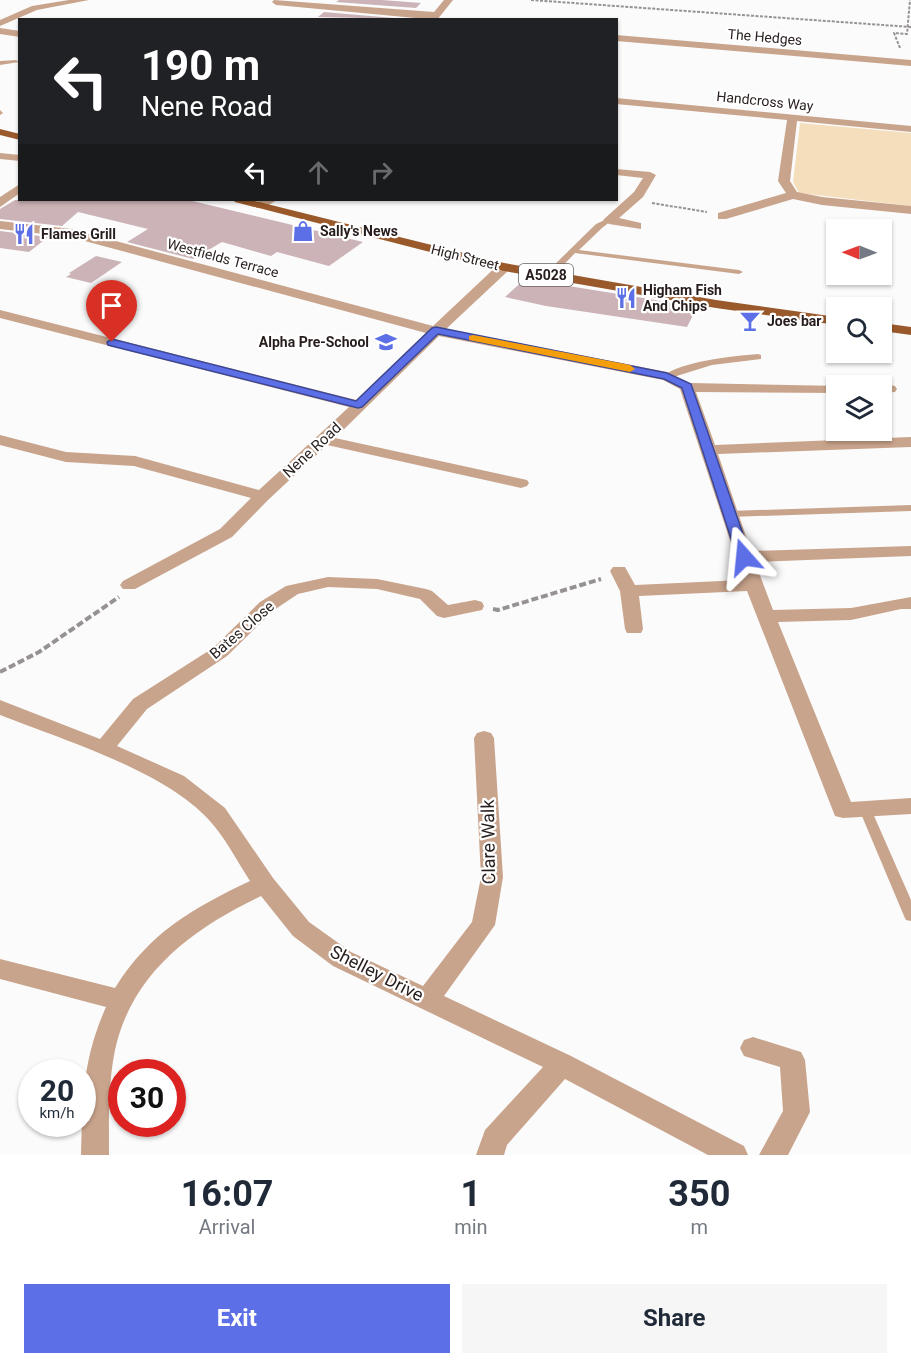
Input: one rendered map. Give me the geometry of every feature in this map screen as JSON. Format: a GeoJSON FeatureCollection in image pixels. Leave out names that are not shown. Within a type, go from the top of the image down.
{"type":"FeatureCollection","features":[{"type":"Feature","properties":{"kind":"main road"},"geometry":{"type":"LineString","coordinates":[[0,132],[18,136]]}},
{"type":"Feature","properties":{"kind":"main road","name":"High Street"},"geometry":{"type":"LineString","coordinates":[[265,202],[504,267],[716,304],[826,319]]}},
{"type":"Feature","properties":{"kind":"main road"},"geometry":{"type":"LineString","coordinates":[[892,328],[911,331]]}},
{"type":"Feature","properties":{"kind":"street"},"geometry":{"type":"LineString","coordinates":[[0,23],[35,8],[64,1],[85,0]]}},
{"type":"Feature","properties":{"kind":"street"},"geometry":{"type":"LineString","coordinates":[[276,2],[434,17],[449,0]]}},
{"type":"Feature","properties":{"kind":"street"},"geometry":{"type":"LineString","coordinates":[[0,32],[18,34]]}},
{"type":"Feature","properties":{"kind":"street","name":"The Hedges"},"geometry":{"type":"LineString","coordinates":[[618,38],[911,63]]}},
{"type":"Feature","properties":{"kind":"street","name":"Handcross Way"},"geometry":{"type":"LineString","coordinates":[[618,101],[911,129]]}},
{"type":"Feature","properties":{"kind":"street"},"geometry":{"type":"LineString","coordinates":[[792,119],[784,181],[793,195]]}},
{"type":"Feature","properties":{"kind":"street"},"geometry":{"type":"LineString","coordinates":[[0,156],[18,158]]}},
{"type":"Feature","properties":{"kind":"street"},"geometry":{"type":"LineString","coordinates":[[609,220],[634,201],[650,175],[618,172]]}},
{"type":"Feature","properties":{"kind":"street"},"geometry":{"type":"LineString","coordinates":[[0,203],[18,189]]}},
{"type":"Feature","properties":{"kind":"street"},"geometry":{"type":"LineString","coordinates":[[722,216],[793,195],[822,201],[911,210]]}},
{"type":"Feature","properties":{"kind":"street"},"geometry":{"type":"LineString","coordinates":[[609,220],[637,226]]}},
{"type":"Feature","properties":{"kind":"street","name":"Westfields Terrace"},"geometry":{"type":"LineString","coordinates":[[0,225],[71,233],[436,331],[667,376],[687,387]]}},
{"type":"Feature","properties":{"kind":"street","name":"Nene Road"},"geometry":{"type":"LineString","coordinates":[[129,585],[226,533],[262,496],[324,440],[504,267]]}},
{"type":"Feature","properties":{"kind":"street"},"geometry":{"type":"LineString","coordinates":[[0,314],[358,405]]}},
{"type":"Feature","properties":{"kind":"street"},"geometry":{"type":"LineString","coordinates":[[826,390],[687,387],[754,585],[843,810],[911,806]]}},
{"type":"Feature","properties":{"kind":"street"},"geometry":{"type":"LineString","coordinates":[[0,440],[66,457],[135,461],[262,496]]}},
{"type":"Feature","properties":{"kind":"street"},"geometry":{"type":"LineString","coordinates":[[324,440],[521,483]]}},
{"type":"Feature","properties":{"kind":"street"},"geometry":{"type":"LineString","coordinates":[[709,450],[911,442]]}},
{"type":"Feature","properties":{"kind":"street"},"geometry":{"type":"LineString","coordinates":[[744,557],[911,551]]}},
{"type":"Feature","properties":{"kind":"street"},"geometry":{"type":"LineString","coordinates":[[634,630],[623,579],[754,585]]}},
{"type":"Feature","properties":{"kind":"street","name":"Bates Close"},"geometry":{"type":"LineString","coordinates":[[104,748],[140,704],[220,652],[267,606],[292,590],[328,582],[377,584],[426,595],[444,612],[475,606]]}},
{"type":"Feature","properties":{"kind":"street"},"geometry":{"type":"LineString","coordinates":[[766,616],[851,614],[901,603],[911,603]]}},
{"type":"Feature","properties":{"kind":"street","name":"Shelley Drive"},"geometry":{"type":"LineString","coordinates":[[0,707],[104,748],[176,782],[217,814],[265,884],[301,928],[342,959],[562,1064],[734,1155]]}},
{"type":"Feature","properties":{"kind":"street","name":"Clare Walk"},"geometry":{"type":"LineString","coordinates":[[428,999],[483,925],[492,877],[484,738]]}},
{"type":"Feature","properties":{"kind":"street"},"geometry":{"type":"LineString","coordinates":[[95,1155],[102,1049],[120,1000],[149,957],[187,924],[212,908],[265,884]]}},
{"type":"Feature","properties":{"kind":"street"},"geometry":{"type":"LineString","coordinates":[[0,969],[120,1000]]}},
{"type":"Feature","properties":{"kind":"street"},"geometry":{"type":"LineString","coordinates":[[753,1048],[792,1060],[797,1112],[773,1155]]}},
{"type":"Feature","properties":{"kind":"street"},"geometry":{"type":"LineString","coordinates":[[490,1155],[495,1138],[562,1064]]}},
{"type":"Feature","properties":{"kind":"lane"},"geometry":{"type":"LineString","coordinates":[[0,63],[16,62]]}},
{"type":"Feature","properties":{"kind":"lane"},"geometry":{"type":"LineString","coordinates":[[548,276],[609,220]]}},
{"type":"Feature","properties":{"kind":"lane"},"geometry":{"type":"LineString","coordinates":[[573,251],[739,272]]}},
{"type":"Feature","properties":{"kind":"lane"},"geometry":{"type":"LineString","coordinates":[[667,376],[708,362],[758,357]]}},
{"type":"Feature","properties":{"kind":"lane"},"geometry":{"type":"LineString","coordinates":[[730,514],[911,508]]}},
{"type":"Feature","properties":{"kind":"lane"},"geometry":{"type":"LineString","coordinates":[[866,809],[911,916]]}},
{"type":"Feature","properties":{"kind":"path"},"geometry":{"type":"LineString","coordinates":[[531,0],[910,27]]}},
{"type":"Feature","properties":{"kind":"path"},"geometry":{"type":"LineString","coordinates":[[894,33],[907,34],[910,27],[910,0]]}},
{"type":"Feature","properties":{"kind":"path"},"geometry":{"type":"LineString","coordinates":[[634,201],[694,209],[722,216]]}},
{"type":"Feature","properties":{"kind":"path"},"geometry":{"type":"LineString","coordinates":[[475,606],[498,610],[595,580],[623,579]]}},
{"type":"Feature","properties":{"kind":"path"},"geometry":{"type":"LineString","coordinates":[[0,672],[39,652],[114,602],[129,585]]}},
{"type":"Feature","properties":{"kind":"shaded area"},"geometry":{"type":"Polygon","coordinates":[[[800,123],[911,133],[911,206],[799,193],[793,182],[800,123]]]}},
{"type":"Feature","properties":{"kind":"building"},"geometry":{"type":"Polygon","coordinates":[[[339,0],[421,3],[416,8],[336,2],[339,0]]]}},
{"type":"Feature","properties":{"kind":"building"},"geometry":{"type":"Polygon","coordinates":[[[324,12],[393,18],[362,18],[318,17],[324,12]]]}},
{"type":"Feature","properties":{"kind":"building"},"geometry":{"type":"Polygon","coordinates":[[[15,200],[192,201],[363,242],[329,266],[277,252],[271,256],[222,242],[193,259],[127,242],[148,229],[78,212],[62,226],[0,219],[0,209],[15,200]]]}},
{"type":"Feature","properties":{"kind":"building"},"geometry":{"type":"Polygon","coordinates":[[[0,231],[48,237],[29,252],[0,248],[0,231]]]}},
{"type":"Feature","properties":{"kind":"building"},"geometry":{"type":"Polygon","coordinates":[[[96,256],[122,262],[91,283],[66,277],[71,274],[69,273],[96,256]]]}},
{"type":"Feature","properties":{"kind":"building"},"geometry":{"type":"Polygon","coordinates":[[[525,279],[697,307],[687,327],[546,306],[505,297],[525,279]]]}},
{"type":"Feature","properties":{"kind":"slow traffic"},"geometry":{"type":"LineString","coordinates":[[473,338],[630,369]]}},
{"type":"Feature","properties":{"kind":"place","name":"Sally's News"},"geometry":{"type":"Point","coordinates":[303,231]}},
{"type":"Feature","properties":{"kind":"place","name":"Flames Grill"},"geometry":{"type":"Point","coordinates":[24,234]}},
{"type":"Feature","properties":{"kind":"place","name":"Higham Fish And Chips"},"geometry":{"type":"Point","coordinates":[626,298]}},
{"type":"Feature","properties":{"kind":"place","name":"Joes bar"},"geometry":{"type":"Point","coordinates":[750,321]}},
{"type":"Feature","properties":{"kind":"place","name":"Alpha Pre-School"},"geometry":{"type":"Point","coordinates":[386,342]}},
{"type":"Feature","properties":{"kind":"route"},"geometry":{"type":"LineString","coordinates":[[112,342],[358,405],[436,331],[667,376],[687,387],[744,557]]}}]}
